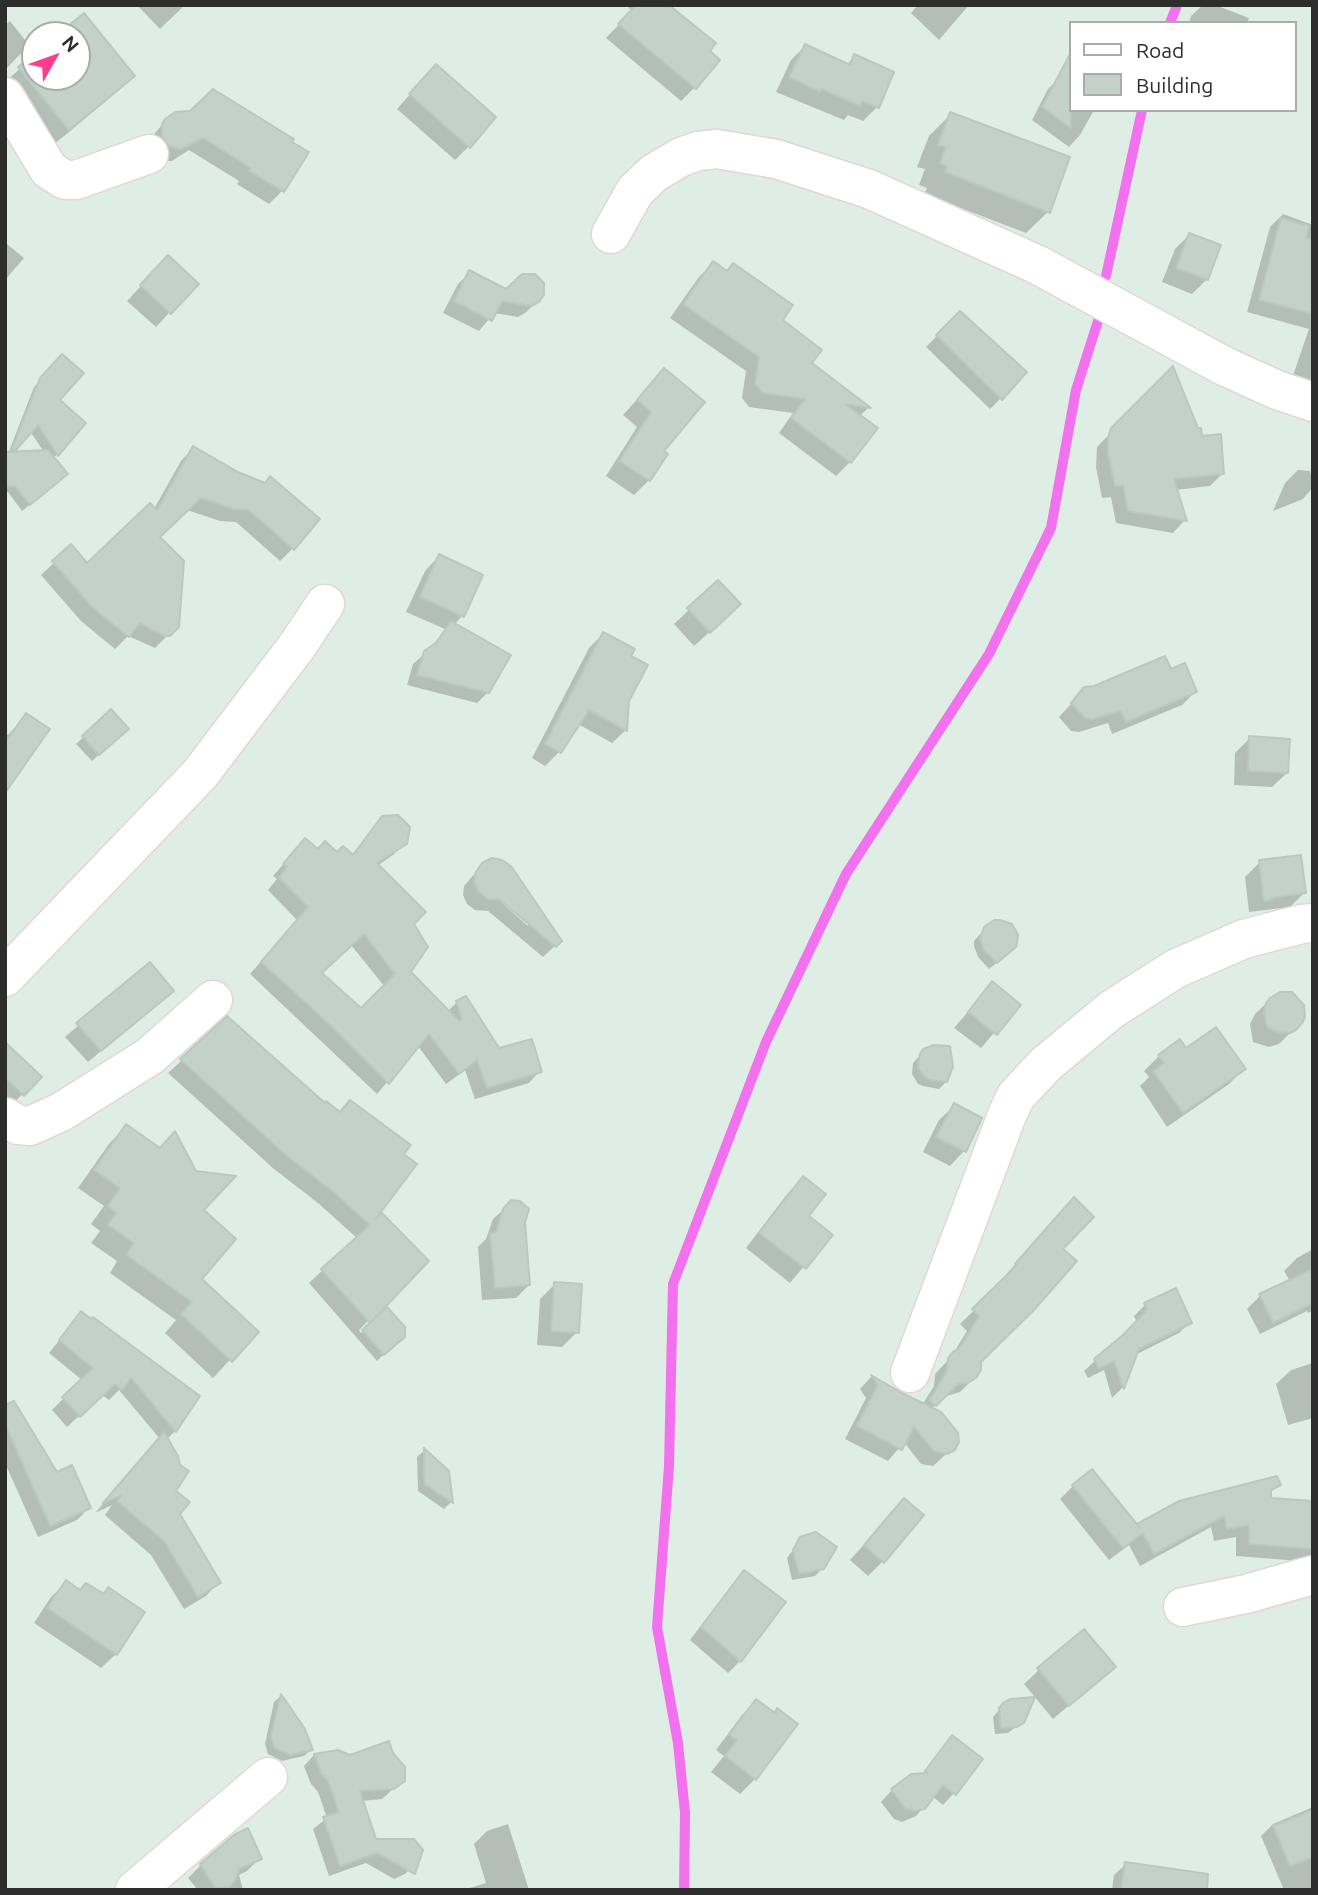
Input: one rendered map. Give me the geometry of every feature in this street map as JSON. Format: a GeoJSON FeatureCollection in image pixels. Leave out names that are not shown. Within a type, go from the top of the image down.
{"type":"FeatureCollection","features":[{"type":"Feature","properties":{"kind":"street"},"geometry":{"type":"LineString","coordinates":[[5,97],[49,170],[65,180],[76,180],[149,154]]}},
{"type":"Feature","properties":{"kind":"street"},"geometry":{"type":"LineString","coordinates":[[611,234],[635,191],[654,173],[681,157],[717,149],[776,159],[869,189],[1038,265],[1224,366],[1277,390],[1313,402]]}},
{"type":"Feature","properties":{"kind":"street"},"geometry":{"type":"LineString","coordinates":[[5,977],[200,774],[297,646],[325,604]]}},
{"type":"Feature","properties":{"kind":"street"},"geometry":{"type":"LineString","coordinates":[[910,1373],[1016,1096],[1046,1065],[1111,1010],[1175,969],[1244,939],[1313,923]]}},
{"type":"Feature","properties":{"kind":"street"},"geometry":{"type":"LineString","coordinates":[[5,1117],[18,1125],[30,1126],[61,1112],[150,1056],[213,1000]]}},
{"type":"Feature","properties":{"kind":"street"},"geometry":{"type":"LineString","coordinates":[[1183,1607],[1245,1594],[1313,1575]]}},
{"type":"Feature","properties":{"kind":"street"},"geometry":{"type":"LineString","coordinates":[[135,1890],[268,1777]]}},
{"type":"Feature","properties":{"kind":"building"},"geometry":{"type":"Polygon","coordinates":[[[636,5],[669,5],[716,43],[710,51],[720,60],[696,89],[618,24],[636,5]]]}},
{"type":"Feature","properties":{"kind":"building"},"geometry":{"type":"Polygon","coordinates":[[[84,13],[90,21],[74,21],[84,13]]]}},
{"type":"Feature","properties":{"kind":"building"},"geometry":{"type":"Polygon","coordinates":[[[91,22],[135,76],[69,130],[37,91],[91,91],[91,22]]]}},
{"type":"Feature","properties":{"kind":"building"},"geometry":{"type":"Polygon","coordinates":[[[805,44],[850,65],[854,54],[894,72],[879,108],[862,101],[860,106],[822,89],[820,92],[789,77],[805,44]]]}},
{"type":"Feature","properties":{"kind":"building"},"geometry":{"type":"Polygon","coordinates":[[[1070,54],[1071,128],[1042,107],[1070,54]]]}},
{"type":"Feature","properties":{"kind":"building"},"geometry":{"type":"Polygon","coordinates":[[[436,64],[496,117],[470,148],[409,94],[436,64]]]}},
{"type":"Feature","properties":{"kind":"building"},"geometry":{"type":"Polygon","coordinates":[[[213,89],[294,139],[292,142],[309,152],[284,192],[203,138],[181,149],[169,146],[162,137],[162,124],[165,119],[175,112],[190,111],[213,89]]]}},
{"type":"Feature","properties":{"kind":"building"},"geometry":{"type":"Polygon","coordinates":[[[950,112],[1070,157],[1050,213],[945,172],[947,166],[940,163],[946,147],[938,145],[950,112]]]}},
{"type":"Feature","properties":{"kind":"building"},"geometry":{"type":"Polygon","coordinates":[[[1281,218],[1309,226],[1306,238],[1313,239],[1313,314],[1259,300],[1281,218]]]}},
{"type":"Feature","properties":{"kind":"building"},"geometry":{"type":"Polygon","coordinates":[[[1189,233],[1221,245],[1208,280],[1176,268],[1189,233]]]}},
{"type":"Feature","properties":{"kind":"building"},"geometry":{"type":"Polygon","coordinates":[[[168,255],[199,284],[171,314],[140,285],[168,255]]]}},
{"type":"Feature","properties":{"kind":"building"},"geometry":{"type":"Polygon","coordinates":[[[713,261],[727,271],[733,263],[793,305],[783,320],[822,350],[812,363],[871,408],[845,404],[878,428],[851,463],[791,418],[805,399],[763,393],[755,384],[759,357],[683,304],[713,261]]]}},
{"type":"Feature","properties":{"kind":"building"},"geometry":{"type":"Polygon","coordinates":[[[469,270],[506,289],[522,274],[535,274],[544,283],[544,295],[539,302],[531,306],[502,301],[492,321],[454,301],[469,270]]]}},
{"type":"Feature","properties":{"kind":"building"},"geometry":{"type":"Polygon","coordinates":[[[960,311],[1027,372],[1002,400],[936,335],[960,311]]]}},
{"type":"Feature","properties":{"kind":"building"},"geometry":{"type":"Polygon","coordinates":[[[62,354],[84,373],[60,400],[86,423],[58,456],[38,425],[15,451],[12,449],[40,378],[62,354]]]}},
{"type":"Feature","properties":{"kind":"building"},"geometry":{"type":"Polygon","coordinates":[[[1173,366],[1198,428],[1201,428],[1202,436],[1221,434],[1224,474],[1174,479],[1187,521],[1128,511],[1123,485],[1115,486],[1108,454],[1111,428],[1173,366]]]}},
{"type":"Feature","properties":{"kind":"building"},"geometry":{"type":"Polygon","coordinates":[[[664,368],[705,402],[664,451],[668,454],[650,481],[619,461],[651,412],[637,400],[664,368]]]}},
{"type":"Feature","properties":{"kind":"building"},"geometry":{"type":"Polygon","coordinates":[[[193,446],[238,472],[265,483],[270,476],[320,519],[294,550],[249,510],[233,509],[201,498],[160,537],[184,561],[179,627],[170,636],[164,636],[140,623],[129,637],[93,608],[52,561],[71,544],[87,563],[150,503],[157,510],[193,446]]]}},
{"type":"Feature","properties":{"kind":"building"},"geometry":{"type":"Polygon","coordinates":[[[48,450],[68,474],[30,505],[15,486],[5,487],[5,452],[48,450]]]}},
{"type":"Feature","properties":{"kind":"building"},"geometry":{"type":"Polygon","coordinates":[[[439,554],[483,575],[464,617],[420,597],[439,554]]]}},
{"type":"Feature","properties":{"kind":"building"},"geometry":{"type":"Polygon","coordinates":[[[718,580],[741,604],[710,633],[687,608],[718,580]]]}},
{"type":"Feature","properties":{"kind":"building"},"geometry":{"type":"Polygon","coordinates":[[[451,621],[511,655],[489,693],[417,675],[424,651],[437,642],[451,621]]]}},
{"type":"Feature","properties":{"kind":"building"},"geometry":{"type":"Polygon","coordinates":[[[603,632],[635,649],[631,656],[648,665],[629,701],[627,731],[589,710],[561,753],[545,744],[603,632]]]}},
{"type":"Feature","properties":{"kind":"building"},"geometry":{"type":"Polygon","coordinates":[[[1165,656],[1171,669],[1185,663],[1197,692],[1126,722],[1121,711],[1093,719],[1085,718],[1071,703],[1084,687],[1094,686],[1165,656]]]}},
{"type":"Feature","properties":{"kind":"building"},"geometry":{"type":"Polygon","coordinates":[[[111,709],[129,729],[99,755],[82,736],[111,709]]]}},
{"type":"Feature","properties":{"kind":"building"},"geometry":{"type":"Polygon","coordinates":[[[26,713],[50,729],[5,793],[5,743],[26,713]]]}},
{"type":"Feature","properties":{"kind":"building"},"geometry":{"type":"Polygon","coordinates":[[[1249,736],[1290,739],[1288,773],[1248,771],[1249,736]]]}},
{"type":"Feature","properties":{"kind":"building"},"geometry":{"type":"Polygon","coordinates":[[[398,815],[410,827],[407,844],[377,863],[426,912],[414,924],[428,947],[411,972],[459,1021],[462,1019],[456,1001],[466,996],[499,1048],[532,1039],[542,1072],[487,1088],[477,1060],[459,1074],[429,1034],[389,1084],[327,1022],[261,962],[308,907],[279,878],[287,867],[283,864],[305,838],[318,849],[325,841],[337,852],[343,846],[353,855],[382,816],[398,815]],[[364,934],[322,973],[361,1008],[395,974],[364,934]]]}},
{"type":"Feature","properties":{"kind":"building"},"geometry":{"type":"Polygon","coordinates":[[[1301,855],[1306,893],[1277,897],[1264,902],[1259,860],[1301,855]]]}},
{"type":"Feature","properties":{"kind":"building"},"geometry":{"type":"Polygon","coordinates":[[[492,858],[511,866],[562,941],[556,947],[500,900],[488,899],[479,892],[474,882],[476,872],[482,863],[492,858]]]}},
{"type":"Feature","properties":{"kind":"building"},"geometry":{"type":"Polygon","coordinates":[[[994,920],[1012,924],[1018,935],[1016,947],[997,963],[984,950],[980,939],[984,927],[994,920]]]}},
{"type":"Feature","properties":{"kind":"building"},"geometry":{"type":"Polygon","coordinates":[[[150,962],[174,991],[101,1051],[76,1023],[150,962]]]}},
{"type":"Feature","properties":{"kind":"building"},"geometry":{"type":"Polygon","coordinates":[[[992,981],[1021,1005],[997,1035],[968,1012],[992,981]]]}},
{"type":"Feature","properties":{"kind":"building"},"geometry":{"type":"Polygon","coordinates":[[[1280,992],[1292,992],[1304,1005],[1303,1022],[1290,1033],[1267,1027],[1264,1014],[1266,1003],[1280,992]]]}},
{"type":"Feature","properties":{"kind":"building"},"geometry":{"type":"Polygon","coordinates":[[[227,1016],[325,1103],[326,1101],[340,1112],[350,1100],[411,1145],[404,1154],[417,1164],[375,1220],[382,1213],[429,1261],[370,1323],[321,1269],[370,1225],[287,1156],[180,1059],[227,1016]]]}},
{"type":"Feature","properties":{"kind":"building"},"geometry":{"type":"Polygon","coordinates":[[[1216,1027],[1246,1069],[1183,1113],[1153,1071],[1164,1063],[1158,1055],[1180,1039],[1186,1048],[1216,1027]]]}},
{"type":"Feature","properties":{"kind":"building"},"geometry":{"type":"Polygon","coordinates":[[[5,1042],[42,1077],[24,1096],[5,1078],[5,1042]]]}},
{"type":"Feature","properties":{"kind":"building"},"geometry":{"type":"Polygon","coordinates":[[[934,1045],[950,1046],[953,1067],[947,1082],[930,1080],[918,1067],[923,1049],[934,1045]]]}},
{"type":"Feature","properties":{"kind":"building"},"geometry":{"type":"Polygon","coordinates":[[[954,1103],[982,1118],[966,1152],[936,1137],[954,1103]]]}},
{"type":"Feature","properties":{"kind":"building"},"geometry":{"type":"Polygon","coordinates":[[[126,1124],[160,1148],[175,1131],[196,1171],[236,1176],[204,1210],[236,1239],[202,1279],[259,1332],[232,1362],[181,1314],[192,1302],[126,1255],[134,1243],[108,1225],[116,1213],[108,1206],[120,1188],[94,1170],[126,1124]]]}},
{"type":"Feature","properties":{"kind":"building"},"geometry":{"type":"Polygon","coordinates":[[[803,1176],[826,1194],[809,1216],[833,1235],[806,1269],[759,1233],[803,1176]]]}},
{"type":"Feature","properties":{"kind":"building"},"geometry":{"type":"Polygon","coordinates":[[[1074,1197],[1094,1217],[1063,1249],[1077,1261],[1034,1310],[981,1362],[981,1370],[976,1378],[968,1383],[958,1384],[936,1406],[929,1401],[947,1371],[948,1358],[959,1349],[979,1316],[972,1309],[1017,1265],[1015,1264],[1074,1197]]]}},
{"type":"Feature","properties":{"kind":"building"},"geometry":{"type":"Polygon","coordinates":[[[511,1200],[520,1201],[529,1209],[525,1223],[530,1285],[495,1288],[490,1233],[496,1232],[503,1209],[511,1200]]]}},
{"type":"Feature","properties":{"kind":"building"},"geometry":{"type":"Polygon","coordinates":[[[1313,1269],[1313,1303],[1273,1323],[1259,1294],[1313,1269]]]}},
{"type":"Feature","properties":{"kind":"building"},"geometry":{"type":"Polygon","coordinates":[[[554,1282],[582,1284],[579,1333],[551,1331],[554,1282]]]}},
{"type":"Feature","properties":{"kind":"building"},"geometry":{"type":"Polygon","coordinates":[[[1176,1288],[1192,1323],[1139,1349],[1124,1389],[1114,1361],[1099,1368],[1094,1359],[1147,1310],[1144,1303],[1176,1288]]]}},
{"type":"Feature","properties":{"kind":"building"},"geometry":{"type":"Polygon","coordinates":[[[387,1307],[405,1327],[405,1337],[384,1355],[362,1330],[387,1307]]]}},
{"type":"Feature","properties":{"kind":"building"},"geometry":{"type":"Polygon","coordinates":[[[81,1311],[200,1396],[176,1432],[131,1378],[122,1390],[115,1384],[80,1417],[62,1397],[93,1368],[59,1340],[81,1311]]]}},
{"type":"Feature","properties":{"kind":"building"},"geometry":{"type":"Polygon","coordinates":[[[871,1375],[941,1412],[958,1433],[959,1442],[955,1450],[947,1454],[934,1451],[914,1427],[902,1450],[857,1426],[878,1385],[871,1375]]]}},
{"type":"Feature","properties":{"kind":"building"},"geometry":{"type":"Polygon","coordinates":[[[14,1401],[57,1472],[72,1465],[91,1508],[50,1526],[5,1424],[5,1405],[14,1401]]]}},
{"type":"Feature","properties":{"kind":"building"},"geometry":{"type":"Polygon","coordinates":[[[164,1432],[178,1456],[180,1465],[189,1471],[176,1491],[190,1502],[180,1514],[221,1583],[198,1597],[164,1541],[117,1501],[122,1495],[103,1503],[164,1432]]]}},
{"type":"Feature","properties":{"kind":"building"},"geometry":{"type":"Polygon","coordinates":[[[424,1448],[449,1471],[453,1503],[424,1484],[424,1448]]]}},
{"type":"Feature","properties":{"kind":"building"},"geometry":{"type":"Polygon","coordinates":[[[1092,1469],[1140,1528],[1137,1524],[1179,1501],[1277,1476],[1281,1485],[1271,1490],[1271,1498],[1313,1501],[1313,1549],[1249,1544],[1249,1525],[1227,1529],[1224,1516],[1154,1554],[1143,1533],[1123,1548],[1072,1485],[1092,1469]]]}},
{"type":"Feature","properties":{"kind":"building"},"geometry":{"type":"Polygon","coordinates":[[[904,1498],[924,1515],[884,1563],[864,1545],[904,1498]]]}},
{"type":"Feature","properties":{"kind":"building"},"geometry":{"type":"Polygon","coordinates":[[[816,1532],[837,1547],[824,1569],[799,1574],[793,1550],[800,1537],[816,1532]]]}},
{"type":"Feature","properties":{"kind":"building"},"geometry":{"type":"Polygon","coordinates":[[[744,1570],[786,1602],[741,1662],[701,1627],[744,1570]]]}},
{"type":"Feature","properties":{"kind":"building"},"geometry":{"type":"Polygon","coordinates":[[[66,1580],[80,1590],[86,1583],[104,1594],[108,1587],[145,1612],[117,1655],[47,1608],[66,1580]]]}},
{"type":"Feature","properties":{"kind":"building"},"geometry":{"type":"Polygon","coordinates":[[[1084,1629],[1116,1667],[1069,1706],[1037,1668],[1084,1629]]]}},
{"type":"Feature","properties":{"kind":"building"},"geometry":{"type":"Polygon","coordinates":[[[281,1694],[305,1729],[313,1750],[290,1755],[274,1747],[271,1736],[281,1694]]]}},
{"type":"Feature","properties":{"kind":"building"},"geometry":{"type":"Polygon","coordinates":[[[1035,1697],[1024,1723],[1017,1727],[1001,1728],[999,1708],[1003,1703],[1010,1699],[1035,1697]]]}},
{"type":"Feature","properties":{"kind":"building"},"geometry":{"type":"Polygon","coordinates":[[[756,1699],[775,1713],[777,1708],[798,1724],[756,1780],[725,1756],[737,1740],[729,1735],[756,1699]]]}},
{"type":"Feature","properties":{"kind":"building"},"geometry":{"type":"Polygon","coordinates":[[[952,1735],[983,1759],[956,1795],[943,1785],[925,1809],[915,1811],[905,1808],[891,1789],[911,1774],[927,1773],[925,1771],[952,1735]]]}},
{"type":"Feature","properties":{"kind":"building"},"geometry":{"type":"Polygon","coordinates":[[[389,1741],[393,1753],[405,1767],[405,1781],[394,1789],[360,1791],[376,1839],[414,1839],[423,1850],[415,1874],[377,1853],[340,1866],[323,1817],[339,1812],[328,1781],[321,1773],[314,1754],[338,1750],[350,1755],[389,1741]]]}},
{"type":"Feature","properties":{"kind":"building"},"geometry":{"type":"Polygon","coordinates":[[[1313,1810],[1313,1857],[1290,1866],[1273,1826],[1313,1810]]]}},
{"type":"Feature","properties":{"kind":"building"},"geometry":{"type":"Polygon","coordinates":[[[248,1828],[262,1859],[239,1869],[235,1881],[229,1887],[215,1888],[200,1864],[234,1835],[248,1828]]]}},
{"type":"Feature","properties":{"kind":"building"},"geometry":{"type":"Polygon","coordinates":[[[1125,1862],[1208,1874],[1207,1890],[1121,1890],[1125,1862]]]}},
{"type":"Feature","properties":{"kind":"waterway"},"geometry":{"type":"LineString","coordinates":[[1171,21],[1177,5]]}},
{"type":"Feature","properties":{"kind":"waterway"},"geometry":{"type":"LineString","coordinates":[[1106,276],[1142,112]]}},
{"type":"Feature","properties":{"kind":"waterway"},"geometry":{"type":"LineString","coordinates":[[684,1890],[685,1813],[678,1743],[657,1627],[669,1466],[673,1284],[766,1042],[846,874],[989,654],[1051,528],[1076,390],[1098,321]]}}]}
